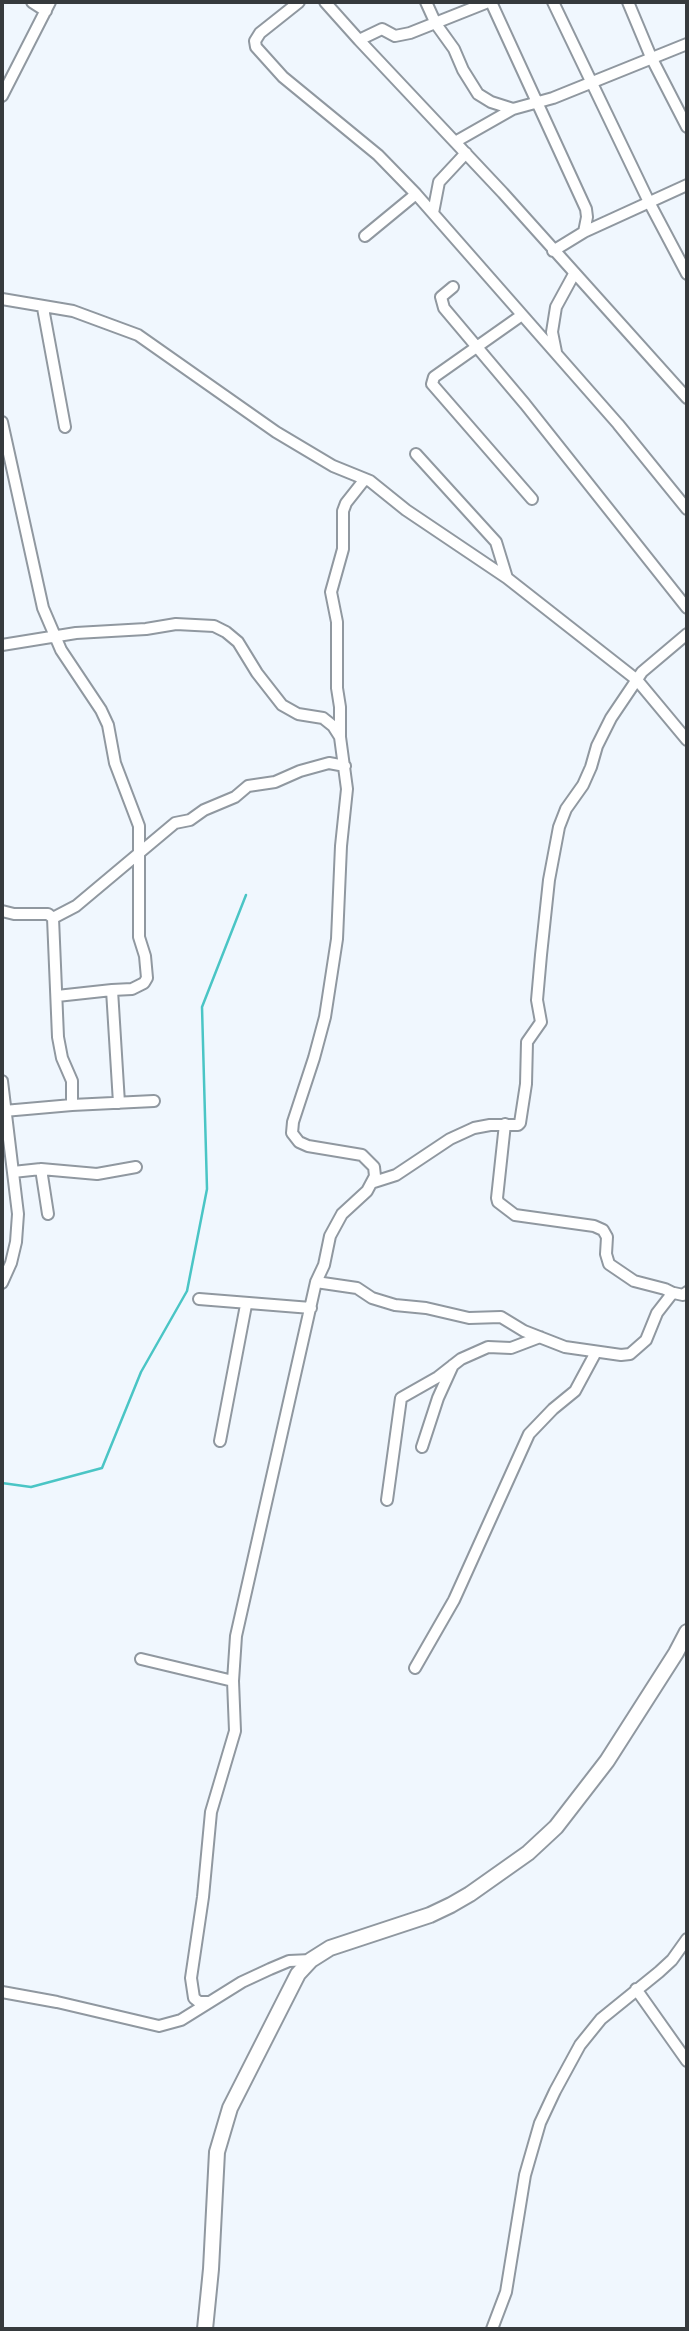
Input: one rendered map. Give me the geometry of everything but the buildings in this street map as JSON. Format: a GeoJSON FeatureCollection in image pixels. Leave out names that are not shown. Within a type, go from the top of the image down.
{"type":"FeatureCollection","features":[{"type":"Feature","properties":{"kind":"street"},"geometry":{"type":"LineString","coordinates":[[2,96],[48,7],[32,2]]}},
{"type":"Feature","properties":{"kind":"street"},"geometry":{"type":"LineString","coordinates":[[299,2],[260,33],[255,41],[256,47],[283,77],[378,155],[416,194],[636,445],[687,509]]}},
{"type":"Feature","properties":{"kind":"street"},"geometry":{"type":"LineString","coordinates":[[325,2],[466,153],[687,398]]}},
{"type":"Feature","properties":{"kind":"street"},"geometry":{"type":"LineString","coordinates":[[426,2],[436,24],[454,49],[478,94],[491,102],[513,109]]}},
{"type":"Feature","properties":{"kind":"street"},"geometry":{"type":"LineString","coordinates":[[359,40],[382,29],[401,36],[490,2],[586,209],[584,232]]}},
{"type":"Feature","properties":{"kind":"street"},"geometry":{"type":"LineString","coordinates":[[553,2],[590,83],[687,274]]}},
{"type":"Feature","properties":{"kind":"street"},"geometry":{"type":"LineString","coordinates":[[628,2],[651,57],[687,127]]}},
{"type":"Feature","properties":{"kind":"street"},"geometry":{"type":"LineString","coordinates":[[455,142],[513,109],[553,98],[687,44]]}},
{"type":"Feature","properties":{"kind":"street"},"geometry":{"type":"LineString","coordinates":[[433,213],[439,182],[466,153]]}},
{"type":"Feature","properties":{"kind":"street"},"geometry":{"type":"LineString","coordinates":[[553,251],[584,232],[687,185]]}},
{"type":"Feature","properties":{"kind":"street"},"geometry":{"type":"LineString","coordinates":[[365,236],[416,194]]}},
{"type":"Feature","properties":{"kind":"street"},"geometry":{"type":"LineString","coordinates":[[557,355],[552,332],[556,307],[574,274]]}},
{"type":"Feature","properties":{"kind":"street"},"geometry":{"type":"LineString","coordinates":[[453,287],[441,297],[441,303],[687,608]]}},
{"type":"Feature","properties":{"kind":"street"},"geometry":{"type":"LineString","coordinates":[[2,299],[73,311],[138,335],[276,432],[332,466],[365,479],[507,578],[637,680],[687,740]]}},
{"type":"Feature","properties":{"kind":"street"},"geometry":{"type":"LineString","coordinates":[[43,307],[65,427]]}},
{"type":"Feature","properties":{"kind":"street"},"geometry":{"type":"LineString","coordinates":[[522,315],[434,377],[432,384],[532,499]]}},
{"type":"Feature","properties":{"kind":"street"},"geometry":{"type":"LineString","coordinates":[[2,422],[43,608],[54,636],[101,710],[115,763],[139,827],[139,937],[145,956],[147,978],[144,983],[132,989],[57,996]]}},
{"type":"Feature","properties":{"kind":"street"},"geometry":{"type":"LineString","coordinates":[[416,454],[496,542],[507,578]]}},
{"type":"Feature","properties":{"kind":"street"},"geometry":{"type":"LineString","coordinates":[[365,479],[346,503],[343,550],[331,592],[337,622],[337,688],[347,789],[341,846],[337,939],[325,1017],[292,1133],[299,1142],[308,1146],[362,1155],[374,1167],[374,1182]]}},
{"type":"Feature","properties":{"kind":"street"},"geometry":{"type":"LineString","coordinates":[[2,645],[76,633],[145,629],[176,624],[214,626],[238,642],[282,705],[298,714],[323,718],[333,726],[340,737]]}},
{"type":"Feature","properties":{"kind":"street"},"geometry":{"type":"LineString","coordinates":[[209,2002],[199,2002],[194,1998],[191,1978],[211,1812],[235,1731],[233,1681],[236,1636],[316,1282],[324,1265],[330,1236],[338,1220],[374,1182],[396,1175],[456,1135],[474,1128],[520,1123],[526,1084],[527,1042],[540,1025],[537,1000],[541,955],[549,880],[559,827],[566,809],[591,767],[597,746],[611,718],[649,664],[687,634]]}},
{"type":"Feature","properties":{"kind":"street"},"geometry":{"type":"LineString","coordinates":[[53,918],[76,906],[174,823],[190,820],[204,810],[235,797],[248,786],[275,782],[329,762],[345,766]]}},
{"type":"Feature","properties":{"kind":"street"},"geometry":{"type":"LineString","coordinates":[[2,911],[13,914],[48,914],[53,918],[58,1037],[62,1058],[71,1074],[72,1105]]}},
{"type":"Feature","properties":{"kind":"street"},"geometry":{"type":"LineString","coordinates":[[112,990],[119,1103]]}},
{"type":"Feature","properties":{"kind":"street"},"geometry":{"type":"LineString","coordinates":[[2,1081],[18,1214],[11,1264],[2,1283]]}},
{"type":"Feature","properties":{"kind":"street"},"geometry":{"type":"LineString","coordinates":[[4,1111],[154,1101]]}},
{"type":"Feature","properties":{"kind":"street"},"geometry":{"type":"LineString","coordinates":[[505,1124],[498,1202],[516,1215],[594,1226],[603,1230],[607,1237],[606,1254],[609,1265],[634,1281],[673,1293],[683,1295],[687,1292]]}},
{"type":"Feature","properties":{"kind":"street"},"geometry":{"type":"LineString","coordinates":[[13,1172],[41,1169],[97,1174],[136,1167]]}},
{"type":"Feature","properties":{"kind":"street"},"geometry":{"type":"LineString","coordinates":[[41,1169],[48,1214]]}},
{"type":"Feature","properties":{"kind":"street"},"geometry":{"type":"LineString","coordinates":[[316,1282],[356,1288],[372,1298],[395,1305],[426,1308],[461,1317],[501,1317],[565,1347],[596,1353],[630,1354],[639,1348],[652,1331],[657,1313],[673,1293]]}},
{"type":"Feature","properties":{"kind":"street"},"geometry":{"type":"LineString","coordinates":[[199,1299],[246,1305],[312,1308]]}},
{"type":"Feature","properties":{"kind":"street"},"geometry":{"type":"LineString","coordinates":[[220,1441],[246,1305]]}},
{"type":"Feature","properties":{"kind":"street"},"geometry":{"type":"LineString","coordinates":[[387,1500],[401,1398],[438,1377],[454,1363],[488,1347],[511,1348],[540,1337]]}},
{"type":"Feature","properties":{"kind":"street"},"geometry":{"type":"LineString","coordinates":[[415,1668],[454,1600],[529,1434],[552,1409],[575,1391],[596,1353]]}},
{"type":"Feature","properties":{"kind":"street"},"geometry":{"type":"LineString","coordinates":[[422,1447],[438,1398],[454,1363]]}},
{"type":"Feature","properties":{"kind":"street"},"geometry":{"type":"LineString","coordinates":[[205,2329],[217,2152],[230,2108],[298,1974],[311,1960],[344,1942],[452,1905],[528,1853],[556,1827],[607,1761],[687,1632]]}},
{"type":"Feature","properties":{"kind":"street"},"geometry":{"type":"LineString","coordinates":[[141,1659],[233,1681]]}},
{"type":"Feature","properties":{"kind":"street"},"geometry":{"type":"LineString","coordinates":[[492,2329],[506,2292],[525,2175],[540,2123],[580,2045],[601,2019],[672,1960],[687,1939]]}},
{"type":"Feature","properties":{"kind":"street"},"geometry":{"type":"LineString","coordinates":[[2,1992],[159,2026],[181,2020],[270,1969],[289,1961],[311,1960]]}},
{"type":"Feature","properties":{"kind":"street"},"geometry":{"type":"LineString","coordinates":[[636,1989],[687,2062]]}},
{"type":"Feature","properties":{"kind":"waterway"},"geometry":{"type":"LineString","coordinates":[[2,1483],[31,1487],[102,1468],[141,1372],[187,1291],[207,1189],[202,1007],[246,895]]}}]}
